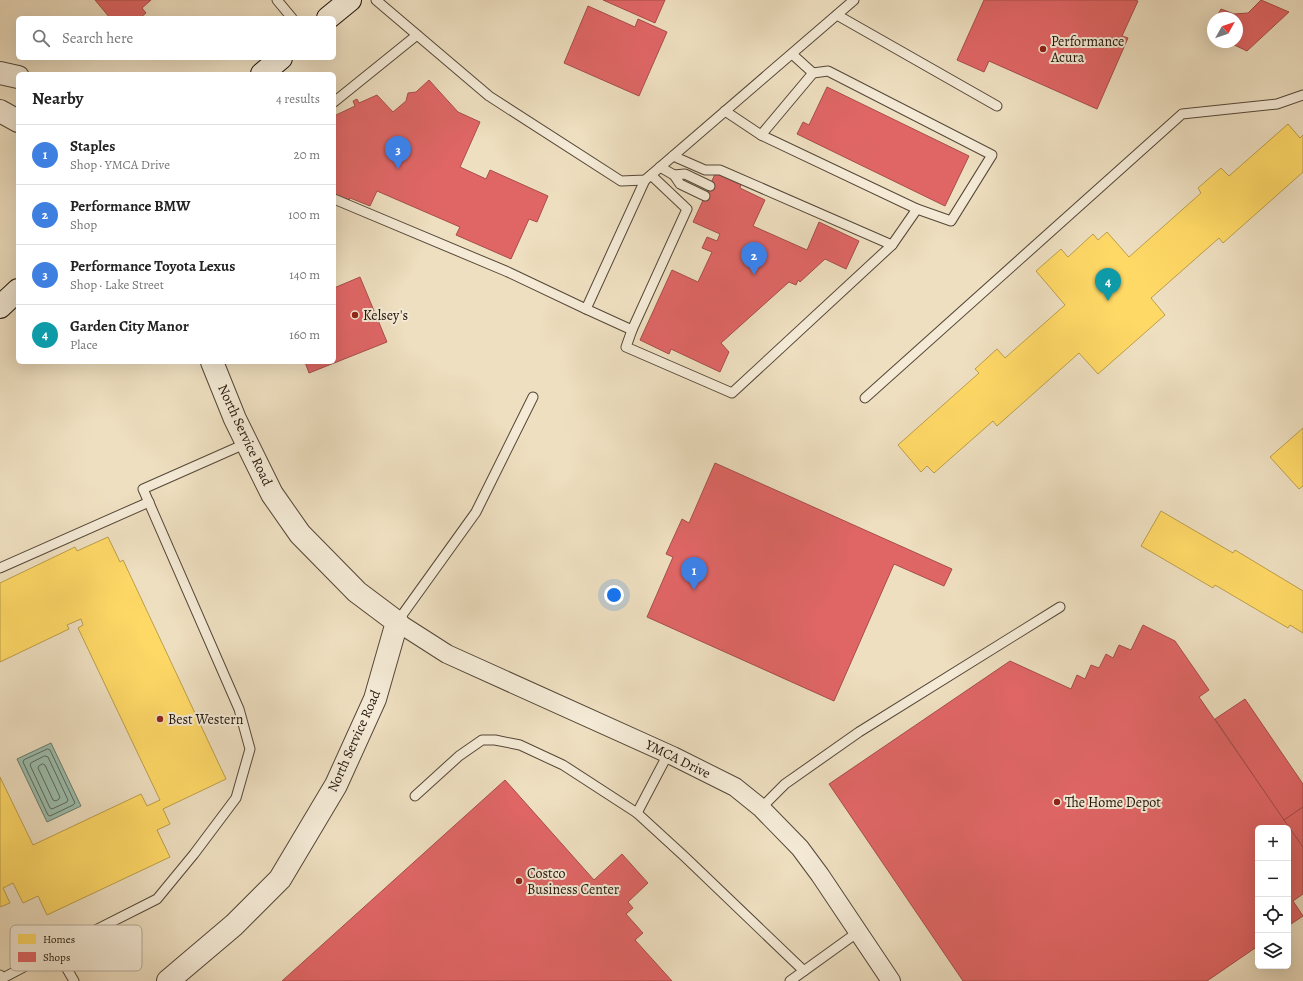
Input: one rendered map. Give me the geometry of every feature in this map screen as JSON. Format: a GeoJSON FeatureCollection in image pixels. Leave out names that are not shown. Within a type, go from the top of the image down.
{"type":"FeatureCollection","features":[{"type":"Feature","properties":{"kind":"street"},"geometry":{"type":"LineString","coordinates":[[330,16],[350,0]]}},
{"type":"Feature","properties":{"kind":"street"},"geometry":{"type":"LineString","coordinates":[[264,72],[279,60]]}},
{"type":"Feature","properties":{"kind":"street"},"geometry":{"type":"LineString","coordinates":[[0,72],[16,76]]}},
{"type":"Feature","properties":{"kind":"street"},"geometry":{"type":"LineString","coordinates":[[0,111],[16,120]]}},
{"type":"Feature","properties":{"kind":"street"},"geometry":{"type":"LineString","coordinates":[[0,307],[16,292]]}},
{"type":"Feature","properties":{"kind":"street","name":"North Service Road"},"geometry":{"type":"LineString","coordinates":[[168,981],[234,925],[280,879],[336,785],[375,699],[397,622],[357,592],[300,534],[272,494],[235,419],[213,364]]}},
{"type":"Feature","properties":{"kind":"street","name":"YMCA Drive"},"geometry":{"type":"LineString","coordinates":[[397,622],[447,654],[668,754],[735,787],[761,808],[804,854],[820,874],[891,981]]}},
{"type":"Feature","properties":{"kind":"lane"},"geometry":{"type":"LineString","coordinates":[[277,0],[290,16]]}},
{"type":"Feature","properties":{"kind":"lane"},"geometry":{"type":"LineString","coordinates":[[376,0],[489,96],[621,181],[648,178],[686,209],[632,330],[626,347],[732,393],[892,245],[917,209]]}},
{"type":"Feature","properties":{"kind":"lane"},"geometry":{"type":"LineString","coordinates":[[586,309],[648,178],[854,0]]}},
{"type":"Feature","properties":{"kind":"lane"},"geometry":{"type":"LineString","coordinates":[[836,15],[997,106]]}},
{"type":"Feature","properties":{"kind":"lane"},"geometry":{"type":"LineString","coordinates":[[336,100],[417,35]]}},
{"type":"Feature","properties":{"kind":"lane"},"geometry":{"type":"LineString","coordinates":[[792,54],[813,73]]}},
{"type":"Feature","properties":{"kind":"lane"},"geometry":{"type":"LineString","coordinates":[[725,111],[761,135],[917,209],[951,221],[992,155],[828,71],[813,73],[761,135]]}},
{"type":"Feature","properties":{"kind":"lane"},"geometry":{"type":"LineString","coordinates":[[865,398],[1182,114],[1277,104],[1303,95]]}},
{"type":"Feature","properties":{"kind":"lane"},"geometry":{"type":"LineString","coordinates":[[673,156],[705,170],[720,170],[892,245]]}},
{"type":"Feature","properties":{"kind":"lane"},"geometry":{"type":"LineString","coordinates":[[660,167],[674,175],[680,184],[705,196]]}},
{"type":"Feature","properties":{"kind":"lane"},"geometry":{"type":"LineString","coordinates":[[674,175],[685,174],[710,186]]}},
{"type":"Feature","properties":{"kind":"lane"},"geometry":{"type":"LineString","coordinates":[[336,200],[488,263],[632,330]]}},
{"type":"Feature","properties":{"kind":"lane"},"geometry":{"type":"LineString","coordinates":[[397,622],[476,512],[533,397]]}},
{"type":"Feature","properties":{"kind":"lane"},"geometry":{"type":"LineString","coordinates":[[106,925],[157,899],[202,844],[236,798],[250,749],[239,709],[143,489],[247,444]]}},
{"type":"Feature","properties":{"kind":"lane"},"geometry":{"type":"LineString","coordinates":[[0,568],[149,502]]}},
{"type":"Feature","properties":{"kind":"lane"},"geometry":{"type":"LineString","coordinates":[[761,808],[785,784],[859,732],[1060,608]]}},
{"type":"Feature","properties":{"kind":"lane"},"geometry":{"type":"LineString","coordinates":[[415,796],[459,756],[482,740],[495,740],[520,745],[563,765],[637,813],[691,862],[804,972]]}},
{"type":"Feature","properties":{"kind":"lane"},"geometry":{"type":"LineString","coordinates":[[637,813],[668,754]]}},
{"type":"Feature","properties":{"kind":"lane"},"geometry":{"type":"LineString","coordinates":[[790,981],[858,932]]}},
{"type":"Feature","properties":{"kind":"lane"},"geometry":{"type":"LineString","coordinates":[[3,978],[16,971]]}},
{"type":"Feature","properties":{"kind":"lane"},"geometry":{"type":"LineString","coordinates":[[68,971],[74,981]]}},
{"type":"Feature","properties":{"kind":"water"},"geometry":{"type":"Polygon","coordinates":[[[51,743],[81,806],[47,822],[17,759],[51,743]]]}},
{"type":"Feature","properties":{"kind":"building: Homes"},"geometry":{"type":"Polygon","coordinates":[[[1288,124],[1300,138],[1303,135],[1303,172],[1223,243],[1219,238],[1151,298],[1165,315],[1098,374],[1079,353],[997,426],[993,421],[934,473],[927,466],[921,472],[898,445],[979,373],[975,369],[997,349],[1005,358],[1065,305],[1036,271],[1061,249],[1068,257],[1093,234],[1098,240],[1107,232],[1129,257],[1201,193],[1198,188],[1221,168],[1229,176],[1288,124]]]}},
{"type":"Feature","properties":{"kind":"building: Homes"},"geometry":{"type":"Polygon","coordinates":[[[1303,428],[1303,486],[1299,489],[1270,457],[1303,428]]]}},
{"type":"Feature","properties":{"kind":"building: Homes"},"geometry":{"type":"Polygon","coordinates":[[[1161,511],[1233,553],[1235,550],[1303,591],[1303,633],[1290,625],[1288,628],[1215,585],[1213,588],[1141,546],[1161,511]]]}},
{"type":"Feature","properties":{"kind":"building: Homes","name":"Best Western"},"geometry":{"type":"Polygon","coordinates":[[[108,537],[120,562],[123,560],[226,779],[163,809],[170,824],[157,830],[170,857],[47,915],[38,896],[23,903],[13,883],[3,888],[10,903],[0,907],[0,777],[33,845],[141,794],[147,806],[160,800],[78,628],[83,625],[81,619],[67,625],[69,629],[0,662],[0,583],[75,547],[77,551],[108,537]]]}},
{"type":"Feature","properties":{"kind":"building: Shops"},"geometry":{"type":"Polygon","coordinates":[[[95,0],[151,0],[142,8],[146,13],[142,16],[108,16],[95,0]]]}},
{"type":"Feature","properties":{"kind":"building: Shops"},"geometry":{"type":"Polygon","coordinates":[[[603,0],[665,0],[655,23],[603,0]]]}},
{"type":"Feature","properties":{"kind":"building: Shops","name":"Performance Acura"},"geometry":{"type":"Polygon","coordinates":[[[984,0],[1138,1],[1122,36],[1128,38],[1097,109],[989,61],[984,72],[957,60],[984,0]]]}},
{"type":"Feature","properties":{"kind":"building: Shops"},"geometry":{"type":"Polygon","coordinates":[[[1261,0],[1289,12],[1247,51],[1241,48],[1243,48],[1243,13],[1248,13],[1261,0]]]}},
{"type":"Feature","properties":{"kind":"building: Shops"},"geometry":{"type":"Polygon","coordinates":[[[588,6],[635,27],[638,19],[667,32],[639,96],[564,63],[588,6]]]}},
{"type":"Feature","properties":{"kind":"building: Shops"},"geometry":{"type":"Polygon","coordinates":[[[1221,9],[1229,12],[1219,12],[1221,9]]]}},
{"type":"Feature","properties":{"kind":"building: Shops"},"geometry":{"type":"Polygon","coordinates":[[[429,80],[458,112],[480,122],[460,167],[486,179],[490,170],[548,196],[537,222],[529,219],[511,259],[456,235],[460,227],[377,191],[370,206],[350,198],[349,200],[336,195],[336,115],[355,106],[353,101],[357,99],[359,103],[377,95],[393,112],[406,101],[408,93],[416,92],[429,80]]]}},
{"type":"Feature","properties":{"kind":"building: Shops"},"geometry":{"type":"Polygon","coordinates":[[[827,87],[969,156],[945,206],[797,134],[803,122],[809,125],[827,87]]]}},
{"type":"Feature","properties":{"kind":"building: Shops"},"geometry":{"type":"Polygon","coordinates":[[[716,172],[741,184],[740,188],[765,200],[753,226],[807,250],[819,222],[859,241],[846,269],[825,259],[800,282],[798,280],[796,285],[789,282],[721,343],[729,352],[720,372],[671,349],[669,354],[640,340],[672,270],[698,282],[712,252],[702,248],[707,237],[717,241],[720,234],[693,222],[716,172]]]}},
{"type":"Feature","properties":{"kind":"building: Shops","name":"Kelsey's"},"geometry":{"type":"Polygon","coordinates":[[[360,277],[387,342],[336,362],[336,287],[360,277]]]}},
{"type":"Feature","properties":{"kind":"building: Shops","name":"Kelsey's"},"geometry":{"type":"Polygon","coordinates":[[[306,364],[332,364],[309,373],[306,364]]]}},
{"type":"Feature","properties":{"kind":"building: Shops"},"geometry":{"type":"Polygon","coordinates":[[[715,463],[952,569],[944,586],[894,564],[834,701],[647,617],[673,557],[666,554],[682,519],[689,523],[715,463]]]}},
{"type":"Feature","properties":{"kind":"building: Shops","name":"The Home Depot"},"geometry":{"type":"Polygon","coordinates":[[[1143,625],[1175,641],[1209,690],[1199,697],[1288,825],[1255,825],[1255,948],[1207,981],[963,981],[829,784],[1010,661],[1071,689],[1077,675],[1085,679],[1091,665],[1099,668],[1106,654],[1113,658],[1119,645],[1131,650],[1143,625]]]}},
{"type":"Feature","properties":{"kind":"building: Shops"},"geometry":{"type":"Polygon","coordinates":[[[1245,699],[1303,784],[1303,807],[1284,820],[1215,719],[1245,699]]]}},
{"type":"Feature","properties":{"kind":"building: Shops","name":"Costco Business Center"},"geometry":{"type":"Polygon","coordinates":[[[505,780],[594,880],[622,854],[648,883],[628,902],[633,908],[626,914],[643,933],[635,940],[672,981],[282,981],[505,780]]]}},
{"type":"Feature","properties":{"kind":"building: Shops"},"geometry":{"type":"Polygon","coordinates":[[[1303,807],[1303,847],[1291,830],[1291,825],[1288,825],[1284,820],[1303,807]]]}},
{"type":"Feature","properties":{"kind":"building: Shops","name":"The Home Depot"},"geometry":{"type":"Polygon","coordinates":[[[1291,830],[1303,847],[1303,894],[1293,901],[1303,916],[1291,924],[1291,830]]]}},
{"type":"Feature","properties":{"kind":"place","name":"Performance Acura"},"geometry":{"type":"Point","coordinates":[1043,49]}},
{"type":"Feature","properties":{"kind":"place","name":"Performance Toyota Lexus"},"geometry":{"type":"Point","coordinates":[398,169]}},
{"type":"Feature","properties":{"kind":"place","name":"Performance BMW"},"geometry":{"type":"Point","coordinates":[754,275]}},
{"type":"Feature","properties":{"kind":"place","name":"Garden City Manor"},"geometry":{"type":"Point","coordinates":[1108,301]}},
{"type":"Feature","properties":{"kind":"place","name":"Kelsey's"},"geometry":{"type":"Point","coordinates":[355,315]}},
{"type":"Feature","properties":{"kind":"place","name":"Staples"},"geometry":{"type":"Point","coordinates":[694,590]}},
{"type":"Feature","properties":{"kind":"place","name":"Best Western"},"geometry":{"type":"Point","coordinates":[160,719]}},
{"type":"Feature","properties":{"kind":"place","name":"The Home Depot"},"geometry":{"type":"Point","coordinates":[1057,802]}},
{"type":"Feature","properties":{"kind":"place","name":"Costco Business Center"},"geometry":{"type":"Point","coordinates":[519,881]}}]}
